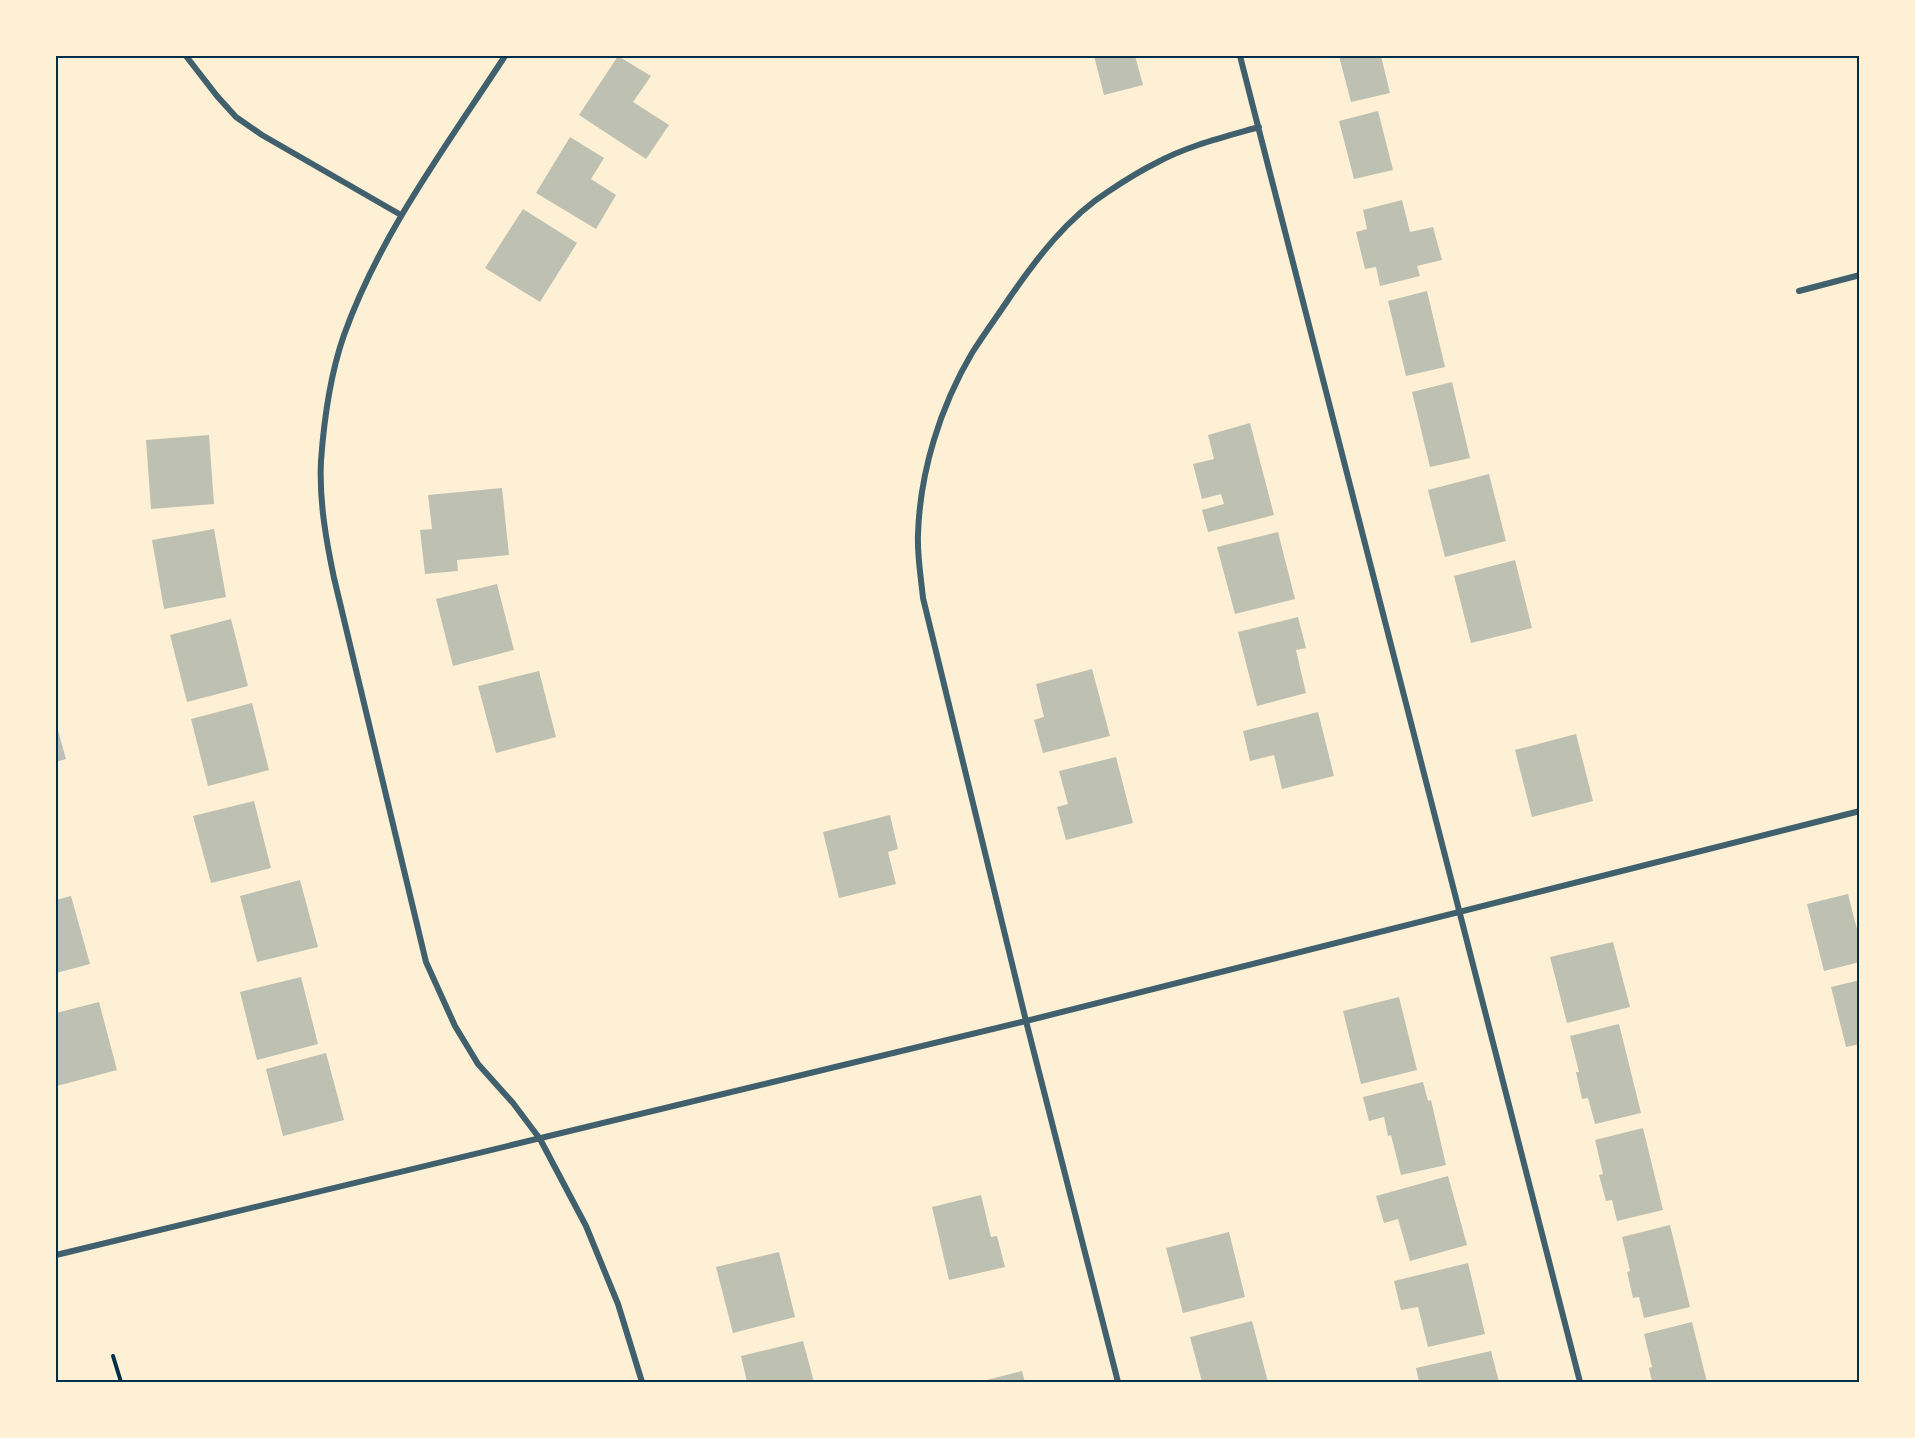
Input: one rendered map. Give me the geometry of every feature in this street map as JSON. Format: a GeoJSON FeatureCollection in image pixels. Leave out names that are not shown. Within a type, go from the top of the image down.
{"type":"FeatureCollection","features":[{"type":"Feature","properties":{"kind":"street"},"geometry":{"type":"LineString","coordinates":[[186,56],[216,96],[236,117],[262,135],[401,215]]}},
{"type":"Feature","properties":{"kind":"street"},"geometry":{"type":"LineString","coordinates":[[505,56],[401,215],[364,288],[344,336],[333,373],[324,424],[321,463],[326,540],[426,962],[447,1011],[478,1064],[513,1103],[540,1139],[586,1226],[603,1263],[628,1333],[642,1383]]}},
{"type":"Feature","properties":{"kind":"street"},"geometry":{"type":"LineString","coordinates":[[1240,56],[1580,1383]]}},
{"type":"Feature","properties":{"kind":"street"},"geometry":{"type":"LineString","coordinates":[[1118,1383],[1026,1021],[923,598],[918,534],[922,490],[930,454],[949,397],[972,353],[1032,265],[1071,222],[1107,192],[1157,162],[1210,141],[1259,127]]}},
{"type":"Feature","properties":{"kind":"street"},"geometry":{"type":"LineString","coordinates":[[1799,291],[1860,276]]}},
{"type":"Feature","properties":{"kind":"street"},"geometry":{"type":"LineString","coordinates":[[56,1255],[1026,1021],[1860,811]]}},
{"type":"Feature","properties":{"kind":"path"},"geometry":{"type":"LineString","coordinates":[[113,1356],[121,1383]]}},
{"type":"Feature","properties":{"kind":"building"},"geometry":{"type":"Polygon","coordinates":[[[618,56],[651,76],[633,102],[669,125],[646,159],[579,115],[618,56]]]}},
{"type":"Feature","properties":{"kind":"building"},"geometry":{"type":"Polygon","coordinates":[[[1094,56],[1135,56],[1143,85],[1104,95],[1094,56]]]}},
{"type":"Feature","properties":{"kind":"building"},"geometry":{"type":"Polygon","coordinates":[[[1339,56],[1381,56],[1390,93],[1351,102],[1339,56]]]}},
{"type":"Feature","properties":{"kind":"building"},"geometry":{"type":"Polygon","coordinates":[[[1378,111],[1393,170],[1354,179],[1339,121],[1378,111]]]}},
{"type":"Feature","properties":{"kind":"building"},"geometry":{"type":"Polygon","coordinates":[[[570,137],[604,158],[591,179],[616,195],[596,229],[536,193],[570,137]]]}},
{"type":"Feature","properties":{"kind":"building"},"geometry":{"type":"Polygon","coordinates":[[[1402,200],[1410,232],[1433,227],[1442,260],[1417,266],[1420,276],[1380,286],[1376,267],[1365,269],[1356,232],[1367,229],[1363,210],[1402,200]]]}},
{"type":"Feature","properties":{"kind":"building"},"geometry":{"type":"Polygon","coordinates":[[[523,209],[577,243],[540,302],[485,268],[523,209]]]}},
{"type":"Feature","properties":{"kind":"building"},"geometry":{"type":"Polygon","coordinates":[[[1427,291],[1445,367],[1406,376],[1388,301],[1427,291]]]}},
{"type":"Feature","properties":{"kind":"building"},"geometry":{"type":"Polygon","coordinates":[[[1452,382],[1470,458],[1430,467],[1412,392],[1452,382]]]}},
{"type":"Feature","properties":{"kind":"building"},"geometry":{"type":"Polygon","coordinates":[[[1250,423],[1274,515],[1208,532],[1202,510],[1224,504],[1221,494],[1202,499],[1193,464],[1214,459],[1208,435],[1250,423]]]}},
{"type":"Feature","properties":{"kind":"building"},"geometry":{"type":"Polygon","coordinates":[[[209,435],[214,504],[151,509],[146,440],[209,435]]]}},
{"type":"Feature","properties":{"kind":"building"},"geometry":{"type":"Polygon","coordinates":[[[1489,474],[1506,541],[1445,557],[1428,490],[1489,474]]]}},
{"type":"Feature","properties":{"kind":"building"},"geometry":{"type":"Polygon","coordinates":[[[502,488],[509,555],[457,560],[458,571],[425,574],[420,530],[432,529],[428,495],[502,488]]]}},
{"type":"Feature","properties":{"kind":"building"},"geometry":{"type":"Polygon","coordinates":[[[214,529],[226,597],[164,609],[152,540],[214,529]]]}},
{"type":"Feature","properties":{"kind":"building"},"geometry":{"type":"Polygon","coordinates":[[[1278,532],[1295,599],[1235,614],[1217,547],[1278,532]]]}},
{"type":"Feature","properties":{"kind":"building"},"geometry":{"type":"Polygon","coordinates":[[[1515,560],[1532,628],[1471,643],[1454,576],[1515,560]]]}},
{"type":"Feature","properties":{"kind":"building"},"geometry":{"type":"Polygon","coordinates":[[[497,584],[514,650],[453,666],[436,599],[497,584]]]}},
{"type":"Feature","properties":{"kind":"building"},"geometry":{"type":"Polygon","coordinates":[[[1298,617],[1306,648],[1296,650],[1306,693],[1257,706],[1238,632],[1298,617]]]}},
{"type":"Feature","properties":{"kind":"building"},"geometry":{"type":"Polygon","coordinates":[[[231,619],[248,686],[187,702],[170,635],[231,619]]]}},
{"type":"Feature","properties":{"kind":"building"},"geometry":{"type":"Polygon","coordinates":[[[1092,669],[1110,736],[1043,753],[1034,720],[1044,717],[1036,684],[1092,669]]]}},
{"type":"Feature","properties":{"kind":"building"},"geometry":{"type":"Polygon","coordinates":[[[539,671],[556,737],[496,753],[478,686],[539,671]]]}},
{"type":"Feature","properties":{"kind":"building"},"geometry":{"type":"Polygon","coordinates":[[[252,703],[269,770],[208,786],[191,719],[252,703]]]}},
{"type":"Feature","properties":{"kind":"building"},"geometry":{"type":"Polygon","coordinates":[[[1318,712],[1334,776],[1282,789],[1274,755],[1250,761],[1243,731],[1318,712]]]}},
{"type":"Feature","properties":{"kind":"building"},"geometry":{"type":"Polygon","coordinates":[[[56,723],[66,759],[56,762],[56,723]]]}},
{"type":"Feature","properties":{"kind":"building"},"geometry":{"type":"Polygon","coordinates":[[[1576,734],[1593,801],[1532,817],[1515,750],[1576,734]]]}},
{"type":"Feature","properties":{"kind":"building"},"geometry":{"type":"Polygon","coordinates":[[[1116,757],[1133,823],[1066,840],[1057,807],[1068,804],[1059,771],[1116,757]]]}},
{"type":"Feature","properties":{"kind":"building"},"geometry":{"type":"Polygon","coordinates":[[[254,801],[271,868],[211,883],[193,816],[254,801]]]}},
{"type":"Feature","properties":{"kind":"building"},"geometry":{"type":"Polygon","coordinates":[[[890,815],[898,849],[888,852],[896,884],[839,898],[823,832],[890,815]]]}},
{"type":"Feature","properties":{"kind":"building"},"geometry":{"type":"Polygon","coordinates":[[[300,880],[318,947],[257,962],[240,896],[300,880]]]}},
{"type":"Feature","properties":{"kind":"building"},"geometry":{"type":"Polygon","coordinates":[[[1848,894],[1860,941],[1860,962],[1824,971],[1807,904],[1848,894]]]}},
{"type":"Feature","properties":{"kind":"building"},"geometry":{"type":"Polygon","coordinates":[[[71,896],[90,964],[56,973],[56,900],[71,896]]]}},
{"type":"Feature","properties":{"kind":"building"},"geometry":{"type":"Polygon","coordinates":[[[1613,942],[1630,1007],[1567,1023],[1550,957],[1613,942]]]}},
{"type":"Feature","properties":{"kind":"building"},"geometry":{"type":"Polygon","coordinates":[[[301,977],[318,1044],[257,1060],[240,992],[301,977]]]}},
{"type":"Feature","properties":{"kind":"building"},"geometry":{"type":"Polygon","coordinates":[[[1860,980],[1860,1044],[1846,1047],[1831,987],[1860,980]]]}},
{"type":"Feature","properties":{"kind":"building"},"geometry":{"type":"Polygon","coordinates":[[[1399,997],[1417,1070],[1361,1084],[1343,1011],[1399,997]]]}},
{"type":"Feature","properties":{"kind":"building"},"geometry":{"type":"Polygon","coordinates":[[[99,1002],[117,1070],[57,1086],[56,1013],[99,1002]]]}},
{"type":"Feature","properties":{"kind":"building"},"geometry":{"type":"Polygon","coordinates":[[[1619,1024],[1641,1113],[1595,1124],[1588,1098],[1582,1099],[1576,1072],[1579,1072],[1570,1036],[1619,1024]]]}},
{"type":"Feature","properties":{"kind":"building"},"geometry":{"type":"Polygon","coordinates":[[[326,1053],[344,1120],[283,1136],[266,1069],[326,1053]]]}},
{"type":"Feature","properties":{"kind":"building"},"geometry":{"type":"Polygon","coordinates":[[[1423,1082],[1428,1101],[1431,1100],[1446,1165],[1401,1175],[1384,1117],[1369,1121],[1363,1097],[1423,1082]]]}},
{"type":"Feature","properties":{"kind":"building"},"geometry":{"type":"Polygon","coordinates":[[[1643,1128],[1663,1210],[1617,1221],[1612,1200],[1606,1201],[1599,1175],[1603,1174],[1595,1140],[1643,1128]]]}},
{"type":"Feature","properties":{"kind":"building"},"geometry":{"type":"Polygon","coordinates":[[[1448,1176],[1467,1245],[1410,1261],[1398,1219],[1384,1223],[1376,1196],[1448,1176]]]}},
{"type":"Feature","properties":{"kind":"building"},"geometry":{"type":"Polygon","coordinates":[[[981,1195],[991,1237],[997,1236],[1005,1267],[949,1280],[932,1207],[981,1195]]]}},
{"type":"Feature","properties":{"kind":"building"},"geometry":{"type":"Polygon","coordinates":[[[1670,1225],[1690,1307],[1644,1318],[1639,1297],[1633,1298],[1627,1272],[1630,1271],[1622,1237],[1670,1225]]]}},
{"type":"Feature","properties":{"kind":"building"},"geometry":{"type":"Polygon","coordinates":[[[1229,1232],[1245,1297],[1183,1313],[1166,1248],[1229,1232]]]}},
{"type":"Feature","properties":{"kind":"building"},"geometry":{"type":"Polygon","coordinates":[[[779,1252],[795,1317],[733,1333],[716,1267],[779,1252]]]}},
{"type":"Feature","properties":{"kind":"building"},"geometry":{"type":"Polygon","coordinates":[[[1468,1263],[1485,1334],[1428,1347],[1418,1307],[1401,1310],[1394,1281],[1468,1263]]]}},
{"type":"Feature","properties":{"kind":"building"},"geometry":{"type":"Polygon","coordinates":[[[1252,1321],[1268,1382],[1202,1382],[1190,1337],[1252,1321]]]}},
{"type":"Feature","properties":{"kind":"building"},"geometry":{"type":"Polygon","coordinates":[[[1692,1322],[1707,1382],[1652,1382],[1649,1368],[1652,1367],[1644,1334],[1692,1322]]]}},
{"type":"Feature","properties":{"kind":"building"},"geometry":{"type":"Polygon","coordinates":[[[803,1341],[814,1382],[747,1382],[741,1356],[803,1341]]]}},
{"type":"Feature","properties":{"kind":"building"},"geometry":{"type":"Polygon","coordinates":[[[1491,1351],[1499,1382],[1419,1382],[1416,1368],[1491,1351]]]}},
{"type":"Feature","properties":{"kind":"building"},"geometry":{"type":"Polygon","coordinates":[[[1022,1371],[1025,1382],[979,1382],[1022,1371]]]}}]}
